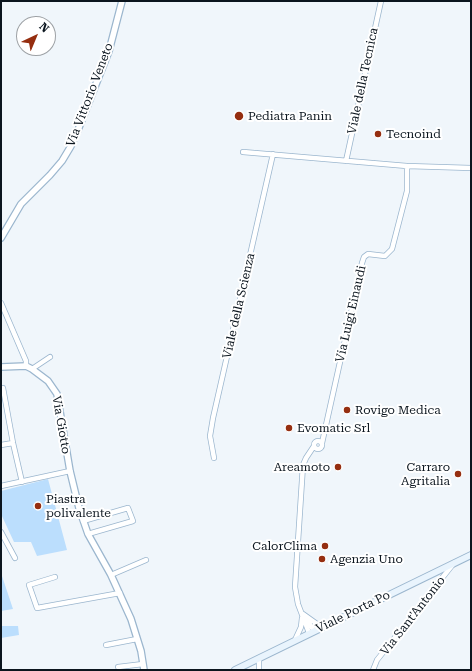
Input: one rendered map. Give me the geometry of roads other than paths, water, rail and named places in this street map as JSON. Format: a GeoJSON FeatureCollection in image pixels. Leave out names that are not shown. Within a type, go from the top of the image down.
{"type":"FeatureCollection","features":[{"type":"Feature","properties":{"kind":"main road","name":"Viale Porta Po"},"geometry":{"type":"LineString","coordinates":[[235,670],[471,555]]}},
{"type":"Feature","properties":{"kind":"street","name":"Via Vittorio Veneto"},"geometry":{"type":"LineString","coordinates":[[1,238],[21,204],[54,171],[71,146],[109,51],[122,1]]}},
{"type":"Feature","properties":{"kind":"street","name":"Viale della Tecnica"},"geometry":{"type":"LineString","coordinates":[[346,161],[381,1]]}},
{"type":"Feature","properties":{"kind":"street"},"geometry":{"type":"LineString","coordinates":[[243,152],[407,166],[471,168]]}},
{"type":"Feature","properties":{"kind":"street","name":"Viale della Scienza"},"geometry":{"type":"LineString","coordinates":[[214,458],[210,436],[213,418],[273,154]]}},
{"type":"Feature","properties":{"kind":"street","name":"Via Luigi Einaudi"},"geometry":{"type":"LineString","coordinates":[[302,614],[298,604],[295,587],[304,465],[310,452],[316,447],[316,442],[321,441],[364,257],[368,254],[385,256],[392,249],[406,191],[407,166]]}},
{"type":"Feature","properties":{"kind":"street"},"geometry":{"type":"LineString","coordinates":[[1,303],[26,361],[26,366]]}},
{"type":"Feature","properties":{"kind":"street"},"geometry":{"type":"LineString","coordinates":[[32,369],[50,357]]}},
{"type":"Feature","properties":{"kind":"street","name":"Via Giotto"},"geometry":{"type":"LineString","coordinates":[[1,367],[26,366],[48,381],[57,394],[70,471],[83,521],[88,534],[120,593],[131,619],[138,639],[143,667]]}},
{"type":"Feature","properties":{"kind":"street"},"geometry":{"type":"LineString","coordinates":[[3,388],[4,403],[22,482]]}},
{"type":"Feature","properties":{"kind":"street"},"geometry":{"type":"LineString","coordinates":[[1,445],[13,443]]}},
{"type":"Feature","properties":{"kind":"street"},"geometry":{"type":"LineString","coordinates":[[1,486],[70,471]]}},
{"type":"Feature","properties":{"kind":"street"},"geometry":{"type":"LineString","coordinates":[[83,521],[128,508],[133,521],[88,534]]}},
{"type":"Feature","properties":{"kind":"street"},"geometry":{"type":"LineString","coordinates":[[1,532],[15,558]]}},
{"type":"Feature","properties":{"kind":"street"},"geometry":{"type":"LineString","coordinates":[[111,575],[146,560]]}},
{"type":"Feature","properties":{"kind":"street","name":"Via Sant'Antonio"},"geometry":{"type":"LineString","coordinates":[[373,670],[378,660],[455,563]]}},
{"type":"Feature","properties":{"kind":"street"},"geometry":{"type":"LineString","coordinates":[[55,577],[30,585],[37,608],[120,593]]}},
{"type":"Feature","properties":{"kind":"street"},"geometry":{"type":"LineString","coordinates":[[302,614],[317,624],[324,626]]}},
{"type":"Feature","properties":{"kind":"street"},"geometry":{"type":"LineString","coordinates":[[302,614],[309,621],[311,632]]}},
{"type":"Feature","properties":{"kind":"street"},"geometry":{"type":"LineString","coordinates":[[295,640],[301,627],[302,614]]}},
{"type":"Feature","properties":{"kind":"street"},"geometry":{"type":"LineString","coordinates":[[106,645],[138,639]]}},
{"type":"Feature","properties":{"kind":"street"},"geometry":{"type":"LineString","coordinates":[[259,658],[259,670]]}},
{"type":"Feature","properties":{"kind":"street"},"geometry":{"type":"LineString","coordinates":[[118,667],[143,667]]}},
{"type":"Feature","properties":{"kind":"place","name":"Pediatra Panin"},"geometry":{"type":"Point","coordinates":[239,116]}},
{"type":"Feature","properties":{"kind":"place","name":"Tecnoind"},"geometry":{"type":"Point","coordinates":[378,134]}},
{"type":"Feature","properties":{"kind":"place","name":"Rovigo Medica"},"geometry":{"type":"Point","coordinates":[347,410]}},
{"type":"Feature","properties":{"kind":"place","name":"Evomatic Srl"},"geometry":{"type":"Point","coordinates":[289,428]}},
{"type":"Feature","properties":{"kind":"place","name":"Areamoto"},"geometry":{"type":"Point","coordinates":[338,467]}},
{"type":"Feature","properties":{"kind":"place","name":"Carraro Agritalia"},"geometry":{"type":"Point","coordinates":[458,474]}},
{"type":"Feature","properties":{"kind":"place","name":"Piastra polivalente"},"geometry":{"type":"Point","coordinates":[38,506]}},
{"type":"Feature","properties":{"kind":"place","name":"CalorClima"},"geometry":{"type":"Point","coordinates":[325,546]}},
{"type":"Feature","properties":{"kind":"place","name":"Agenzia Uno"},"geometry":{"type":"Point","coordinates":[322,559]}}]}
